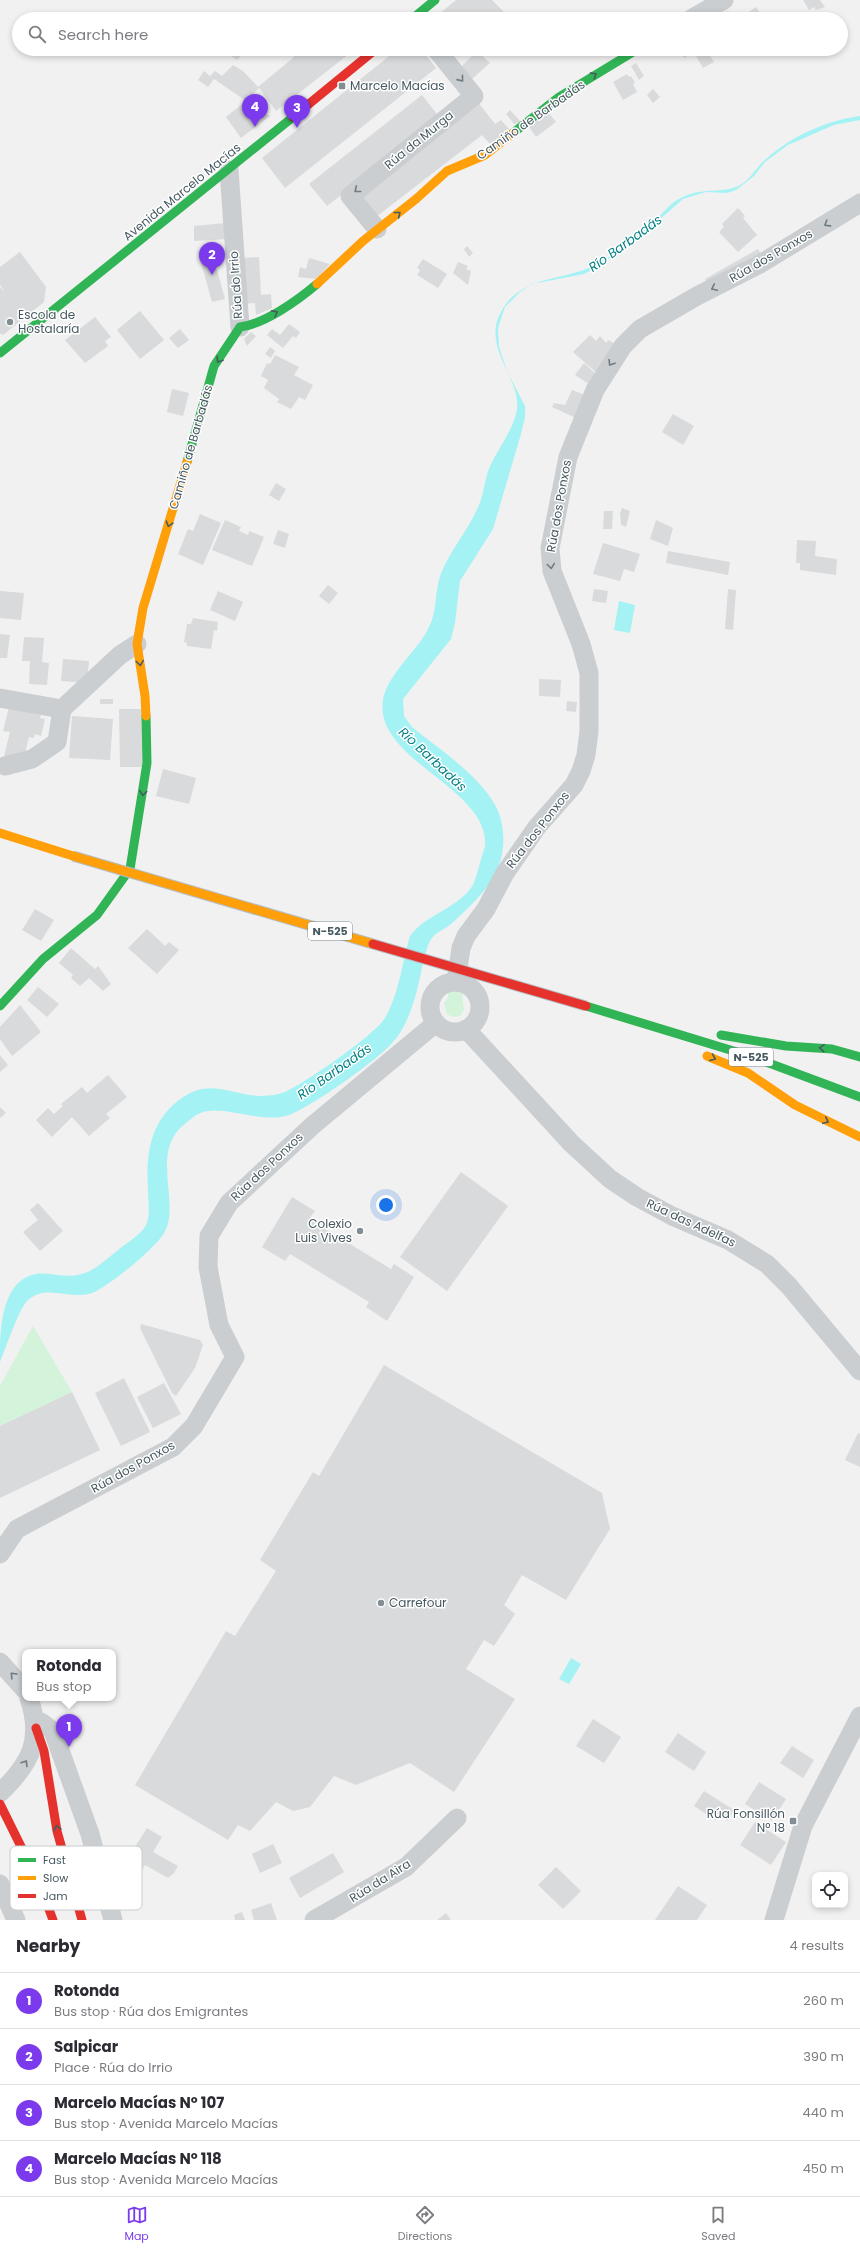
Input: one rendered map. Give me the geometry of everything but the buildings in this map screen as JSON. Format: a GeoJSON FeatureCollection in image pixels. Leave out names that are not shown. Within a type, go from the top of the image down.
{"type":"FeatureCollection","features":[{"type":"Feature","properties":{"kind":"main road"},"geometry":{"type":"LineString","coordinates":[[421,12],[436,0]]}},
{"type":"Feature","properties":{"kind":"main road","name":"Avenida Marcelo Macías"},"geometry":{"type":"LineString","coordinates":[[1,353],[229,170],[367,56]]}},
{"type":"Feature","properties":{"kind":"main road","name":"Camiño de Barbadás"},"geometry":{"type":"LineString","coordinates":[[0,1006],[9,994],[43,959],[97,915],[130,869],[147,763],[145,696],[137,644],[143,608],[179,492],[198,418],[214,366],[240,327],[250,326],[275,313],[312,290],[337,264],[377,229],[416,199],[447,172],[485,155],[559,98],[627,56]]}},
{"type":"Feature","properties":{"kind":"main road","name":"N-525"},"geometry":{"type":"LineString","coordinates":[[0,833],[73,856],[640,1022],[750,1056],[860,1097]]}},
{"type":"Feature","properties":{"kind":"main road"},"geometry":{"type":"LineString","coordinates":[[640,1022],[684,1046]]}},
{"type":"Feature","properties":{"kind":"main road"},"geometry":{"type":"LineString","coordinates":[[640,1022],[786,1046],[832,1049],[860,1057]]}},
{"type":"Feature","properties":{"kind":"main road"},"geometry":{"type":"LineString","coordinates":[[697,1052],[748,1073],[795,1105],[860,1137]]}},
{"type":"Feature","properties":{"kind":"main road"},"geometry":{"type":"LineString","coordinates":[[36,1724],[44,1751],[57,1831],[61,1846]]}},
{"type":"Feature","properties":{"kind":"main road"},"geometry":{"type":"LineString","coordinates":[[0,1804],[21,1846]]}},
{"type":"Feature","properties":{"kind":"main road"},"geometry":{"type":"LineString","coordinates":[[49,1910],[53,1920]]}},
{"type":"Feature","properties":{"kind":"main road"},"geometry":{"type":"LineString","coordinates":[[79,1910],[82,1920]]}},
{"type":"Feature","properties":{"kind":"street"},"geometry":{"type":"LineString","coordinates":[[703,12],[724,0]]}},
{"type":"Feature","properties":{"kind":"street","name":"Rúa da Murga"},"geometry":{"type":"LineString","coordinates":[[377,229],[350,196],[474,96],[442,56]]}},
{"type":"Feature","properties":{"kind":"street","name":"Rúa do Irrio"},"geometry":{"type":"LineString","coordinates":[[229,170],[240,327]]}},
{"type":"Feature","properties":{"kind":"street","name":"Rúa dos Ponxos"},"geometry":{"type":"LineString","coordinates":[[456,982],[461,948],[466,936],[486,909],[514,860],[537,827],[574,785],[582,771],[586,755],[589,731],[589,673],[581,644],[552,571],[550,548],[568,457],[595,390],[623,346],[640,329],[697,296],[760,264],[860,203]]}},
{"type":"Feature","properties":{"kind":"street"},"geometry":{"type":"LineString","coordinates":[[6,766],[32,759],[57,742],[62,709],[120,656],[137,644]]}},
{"type":"Feature","properties":{"kind":"street"},"geometry":{"type":"LineString","coordinates":[[0,698],[62,709]]}},
{"type":"Feature","properties":{"kind":"street"},"geometry":{"type":"LineString","coordinates":[[456,982],[471,988],[480,1002],[478,1018],[466,1029],[453,1032],[441,1027],[436,1022],[431,1012],[431,1000],[440,987],[456,982]]}},
{"type":"Feature","properties":{"kind":"street","name":"Rúa dos Ponxos"},"geometry":{"type":"LineString","coordinates":[[0,1554],[16,1529],[173,1447],[194,1426],[235,1357],[219,1325],[208,1267],[209,1236],[228,1203],[312,1126],[436,1022]]}},
{"type":"Feature","properties":{"kind":"street","name":"Rúa das Adelfas"},"geometry":{"type":"LineString","coordinates":[[466,1029],[571,1143],[610,1178],[637,1197],[672,1216],[728,1240],[766,1264],[789,1286],[860,1371]]}},
{"type":"Feature","properties":{"kind":"street"},"geometry":{"type":"LineString","coordinates":[[0,1662],[22,1687]]}},
{"type":"Feature","properties":{"kind":"street"},"geometry":{"type":"LineString","coordinates":[[0,1793],[24,1766],[30,1754],[36,1724],[30,1701]]}},
{"type":"Feature","properties":{"kind":"street"},"geometry":{"type":"LineString","coordinates":[[774,1920],[804,1826],[860,1716]]}},
{"type":"Feature","properties":{"kind":"street"},"geometry":{"type":"LineString","coordinates":[[36,1724],[42,1722],[53,1731],[93,1846]]}},
{"type":"Feature","properties":{"kind":"street","name":"Rúa da Aira"},"geometry":{"type":"LineString","coordinates":[[314,1920],[406,1867],[456,1818]]}},
{"type":"Feature","properties":{"kind":"street"},"geometry":{"type":"LineString","coordinates":[[0,1884],[10,1906]]}},
{"type":"Feature","properties":{"kind":"street"},"geometry":{"type":"LineString","coordinates":[[12,1910],[16,1920]]}},
{"type":"Feature","properties":{"kind":"street"},"geometry":{"type":"LineString","coordinates":[[110,1910],[113,1920]]}},
{"type":"Feature","properties":{"kind":"green space"},"geometry":{"type":"Polygon","coordinates":[[[451,986],[457,987],[462,993],[464,1010],[460,1016],[453,1017],[447,1014],[444,1003],[448,998],[448,988],[451,986]]]}},
{"type":"Feature","properties":{"kind":"green space"},"geometry":{"type":"Polygon","coordinates":[[[33,1326],[72,1392],[0,1426],[0,1386],[33,1326]]]}},
{"type":"Feature","properties":{"kind":"water"},"geometry":{"type":"Polygon","coordinates":[[[860,116],[860,120],[834,125],[788,145],[765,162],[754,176],[736,190],[727,193],[706,192],[683,199],[650,228],[599,266],[584,274],[536,283],[575,273],[599,263],[635,238],[677,200],[697,192],[728,189],[742,184],[763,162],[787,143],[822,126],[847,118],[860,116]]]}},
{"type":"Feature","properties":{"kind":"water"},"geometry":{"type":"Polygon","coordinates":[[[528,286],[505,307],[498,328],[499,347],[507,371],[498,348],[495,334],[498,319],[506,304],[515,294],[528,286]]]}},
{"type":"Feature","properties":{"kind":"water","name":"Río Barbadás"},"geometry":{"type":"Polygon","coordinates":[[[507,371],[525,406],[525,417],[493,529],[460,581],[455,623],[451,639],[403,699],[404,716],[412,727],[450,757],[477,781],[488,794],[496,807],[501,820],[503,837],[502,852],[492,879],[484,891],[463,913],[451,924],[436,934],[429,942],[416,994],[407,1020],[397,1037],[385,1050],[374,1060],[328,1093],[289,1115],[266,1117],[218,1110],[207,1111],[192,1118],[175,1135],[169,1148],[167,1162],[170,1208],[169,1221],[159,1240],[130,1268],[96,1291],[81,1295],[50,1292],[42,1293],[35,1295],[28,1300],[24,1304],[17,1319],[0,1362],[4,1309],[15,1286],[24,1279],[36,1274],[72,1276],[88,1272],[94,1269],[144,1229],[148,1221],[149,1212],[149,1153],[155,1130],[169,1109],[189,1093],[208,1088],[258,1096],[285,1092],[308,1079],[354,1047],[379,1026],[390,1009],[397,989],[410,936],[425,922],[460,900],[473,885],[485,846],[482,826],[470,807],[412,757],[395,740],[385,721],[383,700],[390,681],[418,645],[429,627],[434,614],[438,585],[442,571],[475,514],[481,500],[490,466],[514,421],[517,401],[514,388],[507,371]]]}},
{"type":"Feature","properties":{"kind":"water"},"geometry":{"type":"Polygon","coordinates":[[[619,601],[635,605],[630,633],[614,630],[619,601]]]}},
{"type":"Feature","properties":{"kind":"water"},"geometry":{"type":"Polygon","coordinates":[[[571,1658],[581,1664],[569,1684],[559,1679],[571,1658]]]}},
{"type":"Feature","properties":{"kind":"traffic: fast"},"geometry":{"type":"LineString","coordinates":[[420,12],[435,0]]}},
{"type":"Feature","properties":{"kind":"traffic: fast"},"geometry":{"type":"LineString","coordinates":[[513,133],[559,97],[626,56]]}},
{"type":"Feature","properties":{"kind":"traffic: fast"},"geometry":{"type":"LineString","coordinates":[[0,353],[293,117]]}},
{"type":"Feature","properties":{"kind":"traffic: fast"},"geometry":{"type":"LineString","coordinates":[[187,462],[214,366],[240,327],[260,321],[281,310],[317,284]]}},
{"type":"Feature","properties":{"kind":"traffic: fast"},"geometry":{"type":"LineString","coordinates":[[0,1006],[43,959],[97,915],[130,869],[147,763],[146,716]]}},
{"type":"Feature","properties":{"kind":"traffic: fast"},"geometry":{"type":"LineString","coordinates":[[586,1006],[750,1056],[860,1097]]}},
{"type":"Feature","properties":{"kind":"traffic: fast"},"geometry":{"type":"LineString","coordinates":[[721,1035],[786,1046],[832,1049],[860,1057]]}},
{"type":"Feature","properties":{"kind":"traffic: slow"},"geometry":{"type":"LineString","coordinates":[[317,284],[363,241],[416,199],[447,171],[485,155],[513,133]]}},
{"type":"Feature","properties":{"kind":"traffic: slow"},"geometry":{"type":"LineString","coordinates":[[146,716],[145,696],[137,644],[143,608],[187,462]]}},
{"type":"Feature","properties":{"kind":"traffic: slow"},"geometry":{"type":"LineString","coordinates":[[0,833],[73,856]]}},
{"type":"Feature","properties":{"kind":"traffic: slow"},"geometry":{"type":"LineString","coordinates":[[73,856],[373,944]]}},
{"type":"Feature","properties":{"kind":"traffic: slow"},"geometry":{"type":"LineString","coordinates":[[707,1056],[748,1073],[795,1105],[860,1137]]}},
{"type":"Feature","properties":{"kind":"traffic: jam"},"geometry":{"type":"LineString","coordinates":[[293,117],[367,56]]}},
{"type":"Feature","properties":{"kind":"traffic: jam"},"geometry":{"type":"LineString","coordinates":[[373,944],[586,1006]]}},
{"type":"Feature","properties":{"kind":"traffic: jam"},"geometry":{"type":"LineString","coordinates":[[36,1728],[44,1751],[57,1831],[61,1846]]}},
{"type":"Feature","properties":{"kind":"traffic: jam"},"geometry":{"type":"LineString","coordinates":[[0,1804],[21,1846]]}},
{"type":"Feature","properties":{"kind":"traffic: jam"},"geometry":{"type":"LineString","coordinates":[[49,1910],[53,1920]]}},
{"type":"Feature","properties":{"kind":"traffic: jam"},"geometry":{"type":"LineString","coordinates":[[79,1910],[82,1920]]}},
{"type":"Feature","properties":{"kind":"place","name":"Marcelo Macías"},"geometry":{"type":"Point","coordinates":[342,86]}},
{"type":"Feature","properties":{"kind":"place","name":"Marcelo Macías Nº 118"},"geometry":{"type":"Point","coordinates":[255,127]}},
{"type":"Feature","properties":{"kind":"place","name":"Marcelo Macías Nº 107"},"geometry":{"type":"Point","coordinates":[297,128]}},
{"type":"Feature","properties":{"kind":"place","name":"Salpicar"},"geometry":{"type":"Point","coordinates":[212,275]}},
{"type":"Feature","properties":{"kind":"place","name":"Escola de Hostalaría"},"geometry":{"type":"Point","coordinates":[10,322]}},
{"type":"Feature","properties":{"kind":"place","name":"Colexio Luis Vives"},"geometry":{"type":"Point","coordinates":[360,1231]}},
{"type":"Feature","properties":{"kind":"place","name":"Carrefour"},"geometry":{"type":"Point","coordinates":[381,1603]}},
{"type":"Feature","properties":{"kind":"place","name":"Rotonda"},"geometry":{"type":"Point","coordinates":[69,1747]}},
{"type":"Feature","properties":{"kind":"place","name":"Rúa Fonsillón Nº 18"},"geometry":{"type":"Point","coordinates":[793,1821]}}]}
